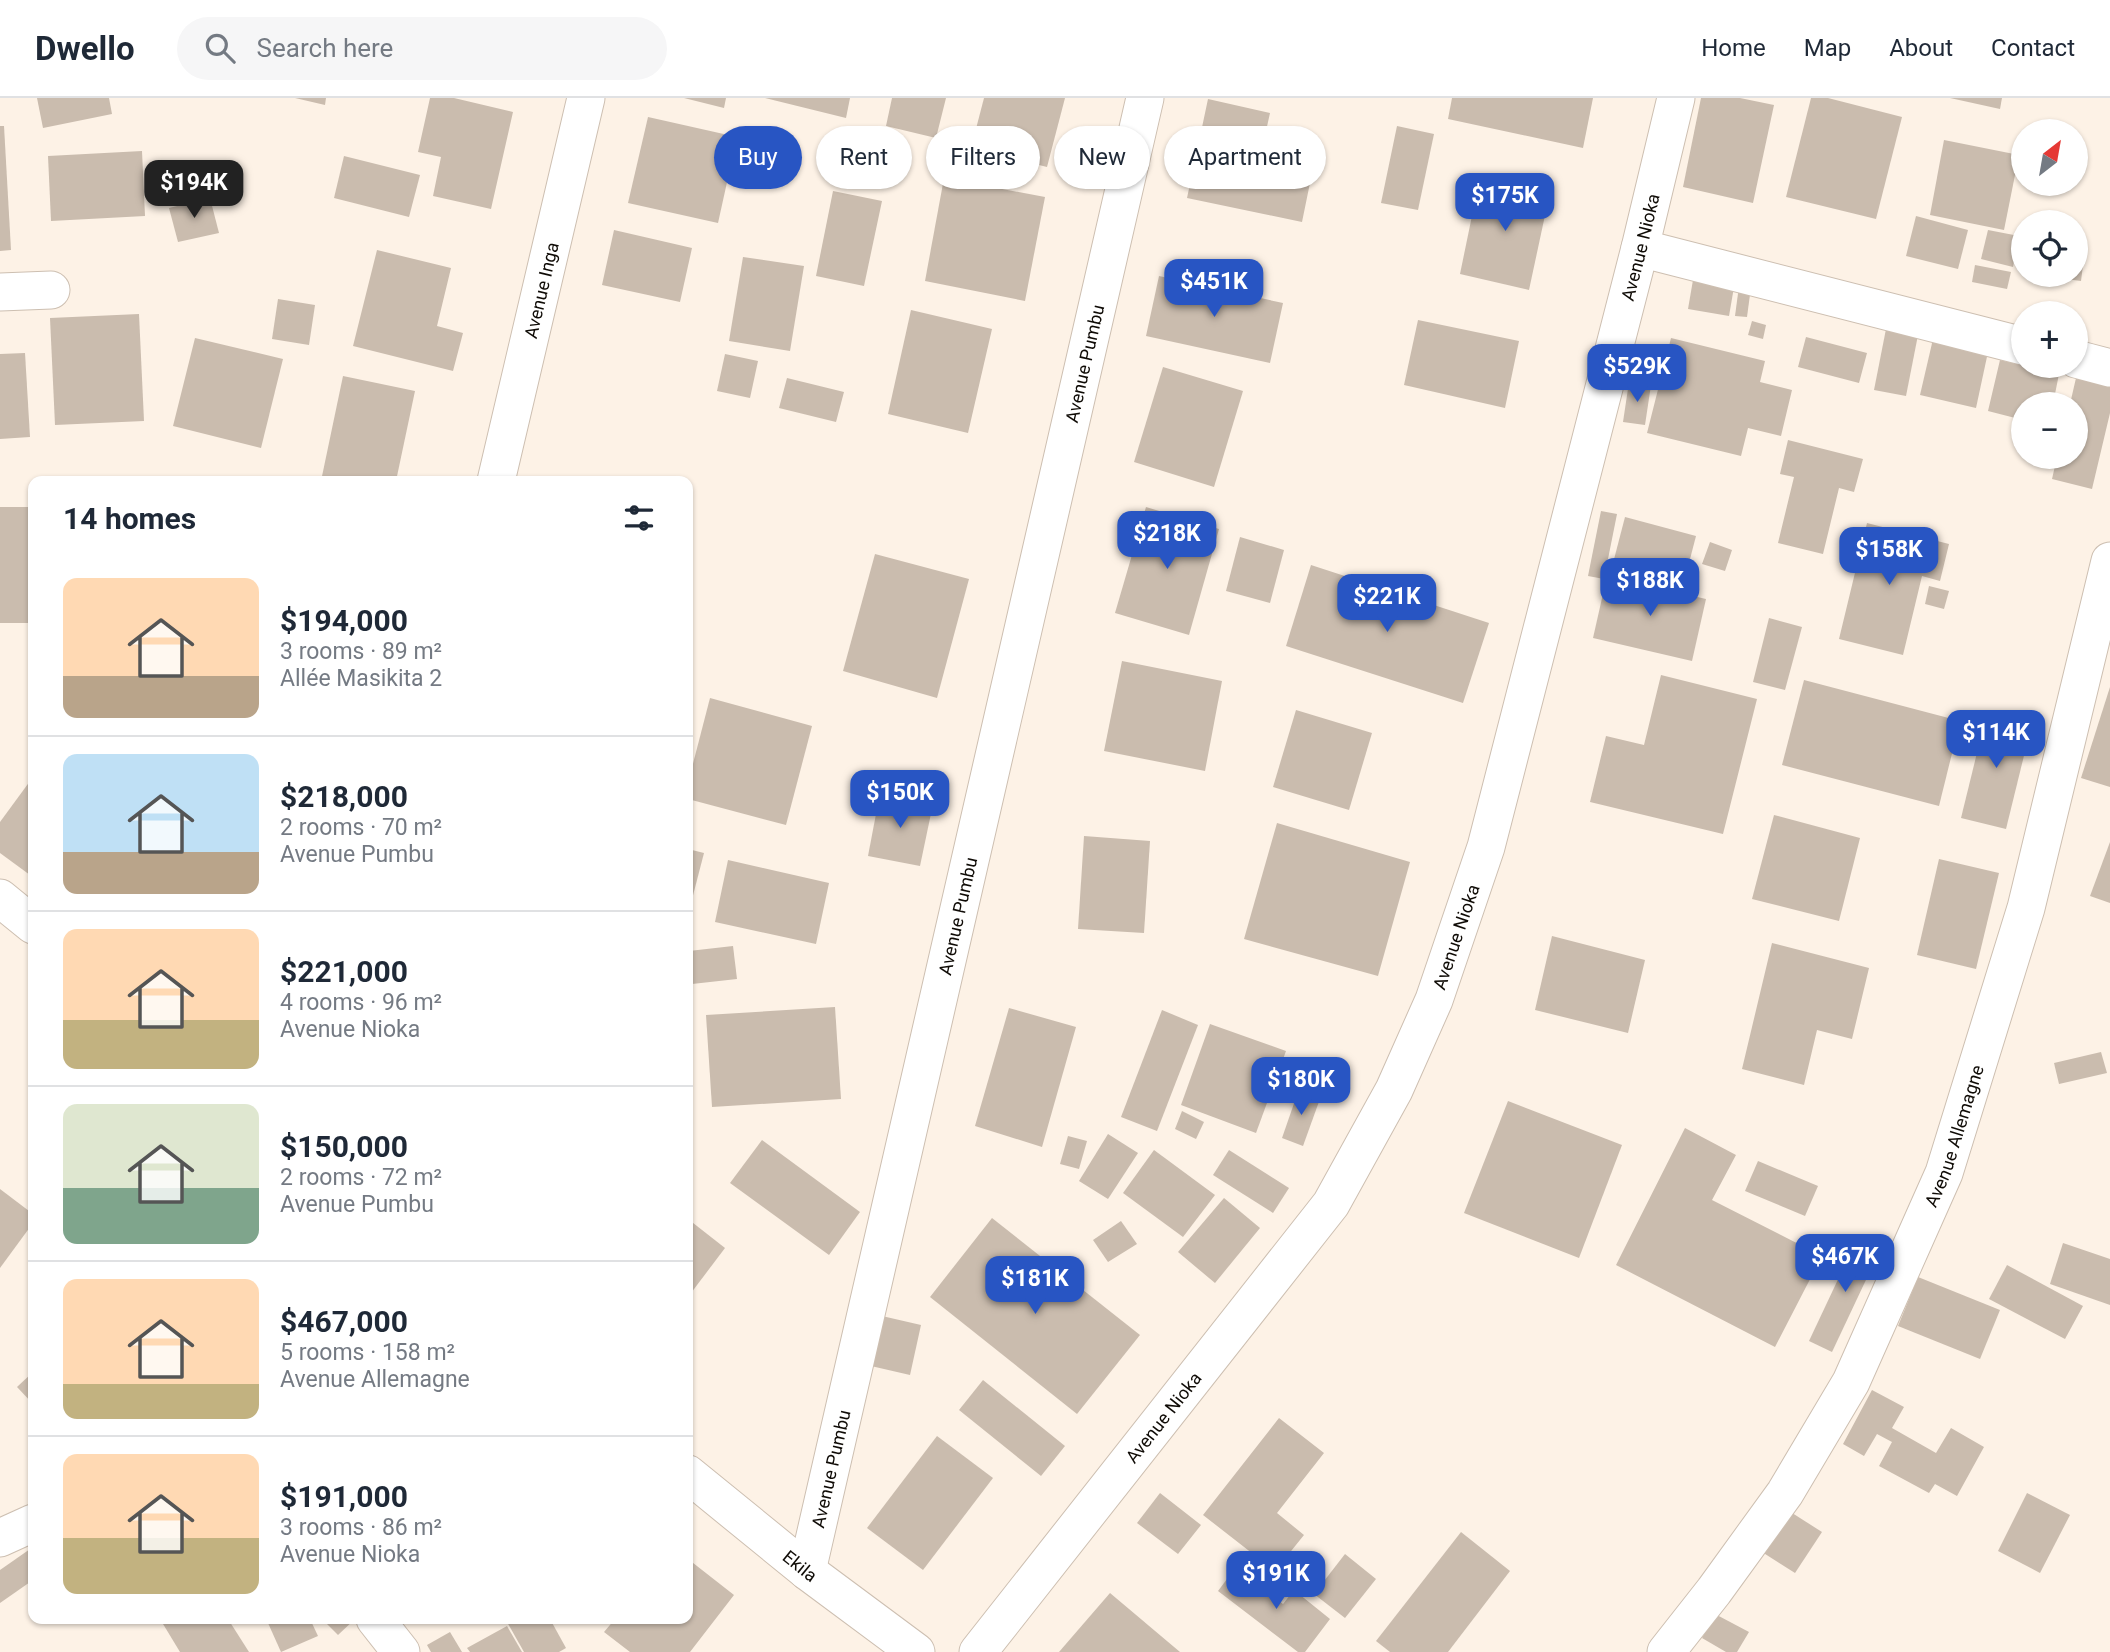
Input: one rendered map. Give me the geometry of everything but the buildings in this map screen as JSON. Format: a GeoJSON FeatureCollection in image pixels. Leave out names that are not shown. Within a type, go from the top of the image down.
{"type":"FeatureCollection","features":[{"type":"Feature","properties":{"kind":"street","name":"Avenue Inga"},"geometry":{"type":"LineString","coordinates":[[497,476],[586,98]]}},
{"type":"Feature","properties":{"kind":"street","name":"Avenue Pumbu"},"geometry":{"type":"LineString","coordinates":[[807,1571],[1145,98]]}},
{"type":"Feature","properties":{"kind":"street","name":"Avenue Nioka"},"geometry":{"type":"LineString","coordinates":[[978,1652],[1331,1203],[1394,1090],[1434,1000],[1486,847],[1676,98]]}},
{"type":"Feature","properties":{"kind":"street"},"geometry":{"type":"LineString","coordinates":[[1640,248],[2011,342]]}},
{"type":"Feature","properties":{"kind":"street"},"geometry":{"type":"LineString","coordinates":[[0,292],[51,290]]}},
{"type":"Feature","properties":{"kind":"street"},"geometry":{"type":"LineString","coordinates":[[2088,362],[2110,368]]}},
{"type":"Feature","properties":{"kind":"street","name":"Avenue Allemagne"},"geometry":{"type":"LineString","coordinates":[[1666,1652],[1714,1591],[1784,1493],[1851,1382],[1944,1173],[2026,908],[2110,561]]}},
{"type":"Feature","properties":{"kind":"street"},"geometry":{"type":"LineString","coordinates":[[0,898],[28,921]]}},
{"type":"Feature","properties":{"kind":"street","name":"Ekila"},"geometry":{"type":"LineString","coordinates":[[693,1478],[807,1571],[916,1652]]}},
{"type":"Feature","properties":{"kind":"street"},"geometry":{"type":"LineString","coordinates":[[0,1538],[28,1525]]}},
{"type":"Feature","properties":{"kind":"street"},"geometry":{"type":"LineString","coordinates":[[379,1624],[401,1652]]}}]}
